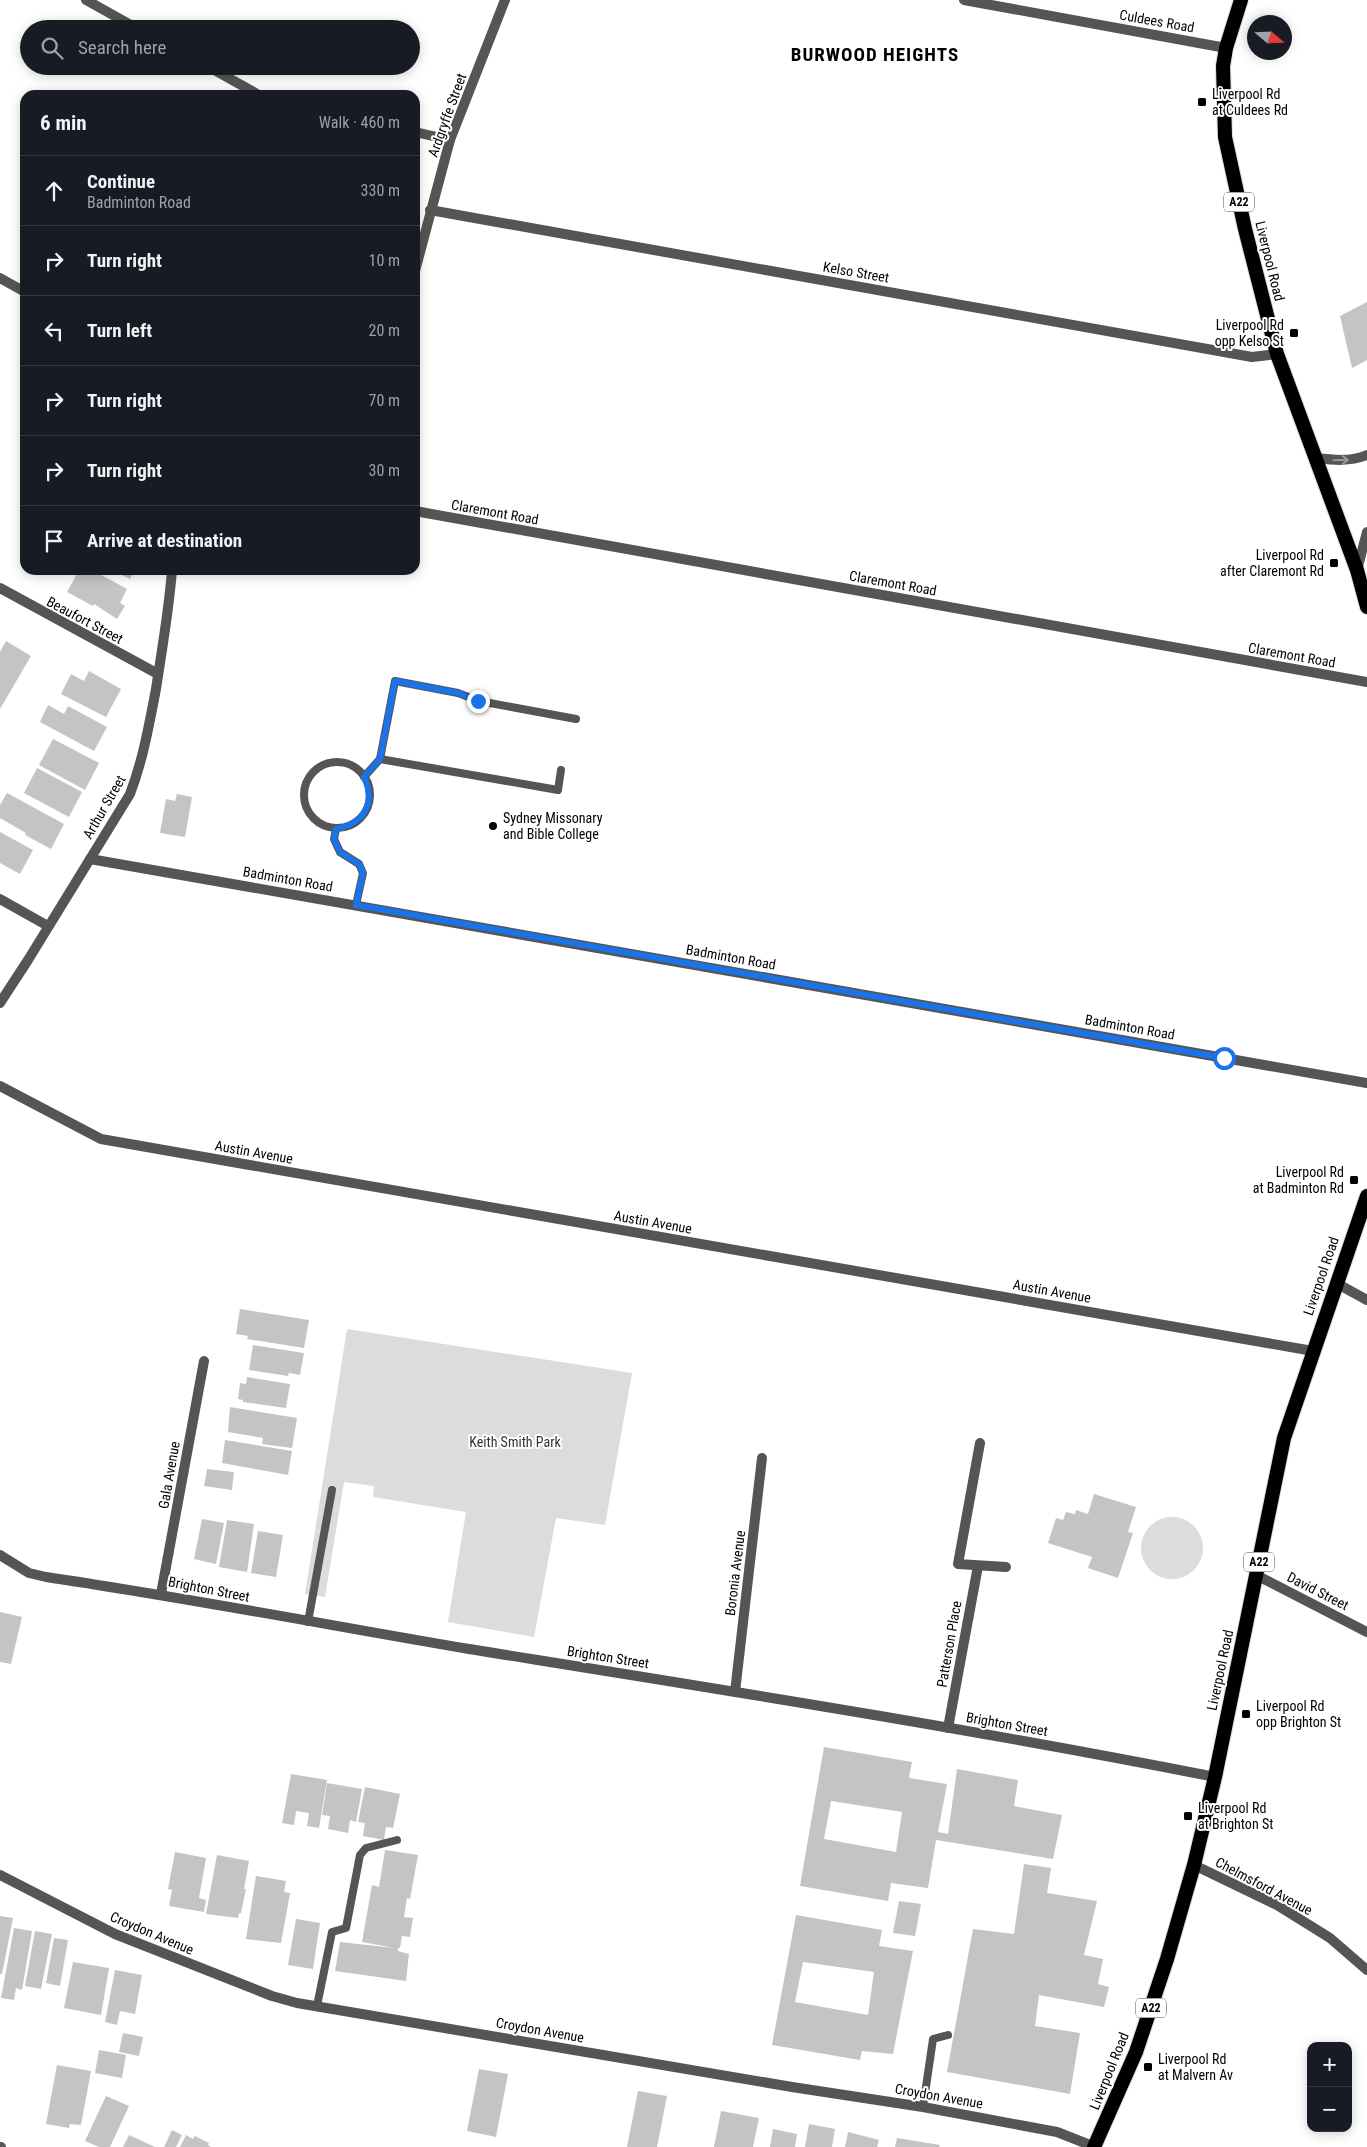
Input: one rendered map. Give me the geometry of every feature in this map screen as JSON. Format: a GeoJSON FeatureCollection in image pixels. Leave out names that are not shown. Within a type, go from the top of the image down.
{"type":"FeatureCollection","features":[{"type":"Feature","properties":{"kind":"highway","name":"Liverpool Road"},"geometry":{"type":"LineString","coordinates":[[1241,0],[1226,48],[1223,66],[1225,137],[1245,229],[1277,354],[1357,570],[1367,607]]}},
{"type":"Feature","properties":{"kind":"highway","name":"Liverpool Road"},"geometry":{"type":"LineString","coordinates":[[1095,2147],[1136,2052],[1167,1959],[1194,1865],[1215,1777],[1284,1438],[1367,1196]]}},
{"type":"Feature","properties":{"kind":"street"},"geometry":{"type":"LineString","coordinates":[[86,0],[122,20]]}},
{"type":"Feature","properties":{"kind":"street","name":"Ardgryffe Street"},"geometry":{"type":"LineString","coordinates":[[420,251],[450,140],[505,0]]}},
{"type":"Feature","properties":{"kind":"street","name":"Culdees Road"},"geometry":{"type":"LineString","coordinates":[[964,0],[1226,48]]}},
{"type":"Feature","properties":{"kind":"street"},"geometry":{"type":"LineString","coordinates":[[222,75],[248,90]]}},
{"type":"Feature","properties":{"kind":"street"},"geometry":{"type":"LineString","coordinates":[[420,133],[450,140]]}},
{"type":"Feature","properties":{"kind":"street","name":"Kelso Street"},"geometry":{"type":"LineString","coordinates":[[430,210],[1252,357],[1277,354]]}},
{"type":"Feature","properties":{"kind":"street"},"geometry":{"type":"LineString","coordinates":[[0,278],[20,289]]}},
{"type":"Feature","properties":{"kind":"street"},"geometry":{"type":"LineString","coordinates":[[1315,458],[1336,461],[1348,460],[1367,454]]}},
{"type":"Feature","properties":{"kind":"street","name":"Claremont Road"},"geometry":{"type":"LineString","coordinates":[[420,512],[1367,682]]}},
{"type":"Feature","properties":{"kind":"street"},"geometry":{"type":"LineString","coordinates":[[1357,570],[1367,532]]}},
{"type":"Feature","properties":{"kind":"street","name":"Arthur Street"},"geometry":{"type":"LineString","coordinates":[[0,1003],[130,794],[140,769],[158,674],[172,575]]}},
{"type":"Feature","properties":{"kind":"street","name":"Beaufort Street"},"geometry":{"type":"LineString","coordinates":[[0,588],[158,674]]}},
{"type":"Feature","properties":{"kind":"street","name":"Badminton Road"},"geometry":{"type":"LineString","coordinates":[[90,859],[1367,1083]]}},
{"type":"Feature","properties":{"kind":"street"},"geometry":{"type":"LineString","coordinates":[[0,899],[48,926]]}},
{"type":"Feature","properties":{"kind":"street","name":"Austin Avenue"},"geometry":{"type":"LineString","coordinates":[[0,1086],[101,1140],[1313,1351]]}},
{"type":"Feature","properties":{"kind":"street"},"geometry":{"type":"LineString","coordinates":[[1336,1283],[1367,1300]]}},
{"type":"Feature","properties":{"kind":"street","name":"Gala Avenue"},"geometry":{"type":"LineString","coordinates":[[161,1594],[204,1362]]}},
{"type":"Feature","properties":{"kind":"street"},"geometry":{"type":"LineString","coordinates":[[980,1443],[958,1564],[1006,1567]]}},
{"type":"Feature","properties":{"kind":"street","name":"Boronia Avenue"},"geometry":{"type":"LineString","coordinates":[[735,1692],[762,1458]]}},
{"type":"Feature","properties":{"kind":"street","name":"Brighton Street"},"geometry":{"type":"LineString","coordinates":[[0,1556],[28,1572],[46,1577],[161,1594],[308,1622],[948,1728],[1215,1777]]}},
{"type":"Feature","properties":{"kind":"street","name":"Patterson Place"},"geometry":{"type":"LineString","coordinates":[[948,1728],[978,1566]]}},
{"type":"Feature","properties":{"kind":"street","name":"David Street"},"geometry":{"type":"LineString","coordinates":[[1256,1575],[1367,1632]]}},
{"type":"Feature","properties":{"kind":"street","name":"Chelmsford Avenue"},"geometry":{"type":"LineString","coordinates":[[1194,1865],[1277,1905],[1330,1938],[1367,1970]]}},
{"type":"Feature","properties":{"kind":"street","name":"Croydon Avenue"},"geometry":{"type":"LineString","coordinates":[[0,1875],[115,1934],[272,1996],[318,2006],[792,2087],[923,2106],[1057,2132],[1095,2147]]}},
{"type":"Feature","properties":{"kind":"lane"},"geometry":{"type":"LineString","coordinates":[[364,777],[380,759],[395,681],[458,693],[478,701],[576,719]]}},
{"type":"Feature","properties":{"kind":"lane"},"geometry":{"type":"LineString","coordinates":[[380,759],[558,790],[561,770]]}},
{"type":"Feature","properties":{"kind":"lane"},"geometry":{"type":"LineString","coordinates":[[334,762],[346,764],[356,769],[364,777],[370,798],[366,811],[359,820],[349,826],[336,829],[325,827],[310,815],[305,805],[305,784],[311,774],[323,765],[334,762]]}},
{"type":"Feature","properties":{"kind":"lane"},"geometry":{"type":"LineString","coordinates":[[336,829],[334,839],[340,852],[359,864],[363,872],[356,905]]}},
{"type":"Feature","properties":{"kind":"lane"},"geometry":{"type":"LineString","coordinates":[[308,1622],[332,1490]]}},
{"type":"Feature","properties":{"kind":"lane"},"geometry":{"type":"LineString","coordinates":[[318,2006],[332,1932],[346,1928],[360,1855],[366,1848],[397,1840]]}},
{"type":"Feature","properties":{"kind":"lane"},"geometry":{"type":"LineString","coordinates":[[923,2106],[933,2039],[948,2035]]}},
{"type":"Feature","properties":{"kind":"green space","name":"Keith Smith Park"},"geometry":{"type":"Polygon","coordinates":[[[347,1329],[632,1373],[605,1525],[556,1518],[534,1637],[448,1622],[466,1512],[373,1497],[374,1486],[344,1482],[325,1597],[305,1594],[347,1329]]]}},
{"type":"Feature","properties":{"kind":"green space"},"geometry":{"type":"Polygon","coordinates":[[[1172,1517],[1184,1519],[1194,1526],[1201,1536],[1203,1548],[1201,1560],[1194,1570],[1184,1577],[1172,1579],[1160,1577],[1150,1570],[1143,1560],[1141,1548],[1143,1536],[1150,1526],[1160,1519],[1172,1517]]]}},
{"type":"Feature","properties":{"kind":"building"},"geometry":{"type":"Polygon","coordinates":[[[1367,302],[1367,360],[1352,368],[1340,316],[1367,302]]]}},
{"type":"Feature","properties":{"kind":"building"},"geometry":{"type":"Polygon","coordinates":[[[76,575],[101,575],[127,589],[120,603],[125,606],[117,619],[94,604],[93,606],[67,592],[76,575]]]}},
{"type":"Feature","properties":{"kind":"building"},"geometry":{"type":"Polygon","coordinates":[[[122,575],[132,575],[130,579],[122,575]]]}},
{"type":"Feature","properties":{"kind":"building"},"geometry":{"type":"Polygon","coordinates":[[[6,641],[31,656],[0,709],[0,652],[6,641]]]}},
{"type":"Feature","properties":{"kind":"building"},"geometry":{"type":"Polygon","coordinates":[[[89,671],[121,689],[106,717],[61,694],[71,674],[84,681],[89,671]]]}},
{"type":"Feature","properties":{"kind":"building"},"geometry":{"type":"Polygon","coordinates":[[[48,705],[64,714],[68,706],[107,727],[94,751],[40,722],[48,705]]]}},
{"type":"Feature","properties":{"kind":"building"},"geometry":{"type":"Polygon","coordinates":[[[53,739],[99,763],[85,790],[39,765],[53,739]]]}},
{"type":"Feature","properties":{"kind":"building"},"geometry":{"type":"Polygon","coordinates":[[[37,768],[82,792],[69,817],[24,793],[37,768]]]}},
{"type":"Feature","properties":{"kind":"building"},"geometry":{"type":"Polygon","coordinates":[[[7,793],[64,824],[51,849],[25,835],[26,833],[0,818],[0,805],[7,793]]]}},
{"type":"Feature","properties":{"kind":"building"},"geometry":{"type":"Polygon","coordinates":[[[177,794],[192,797],[185,837],[160,833],[166,799],[175,801],[177,794]]]}},
{"type":"Feature","properties":{"kind":"building"},"geometry":{"type":"Polygon","coordinates":[[[0,832],[33,850],[20,874],[0,863],[0,832]]]}},
{"type":"Feature","properties":{"kind":"building"},"geometry":{"type":"Polygon","coordinates":[[[240,1309],[309,1320],[304,1348],[247,1339],[248,1336],[236,1334],[240,1309]]]}},
{"type":"Feature","properties":{"kind":"building"},"geometry":{"type":"Polygon","coordinates":[[[253,1345],[304,1353],[300,1375],[289,1373],[288,1376],[249,1370],[253,1345]]]}},
{"type":"Feature","properties":{"kind":"building"},"geometry":{"type":"Polygon","coordinates":[[[247,1377],[290,1384],[286,1408],[243,1402],[243,1400],[238,1399],[240,1383],[246,1384],[247,1377]]]}},
{"type":"Feature","properties":{"kind":"building"},"geometry":{"type":"Polygon","coordinates":[[[230,1407],[297,1418],[292,1448],[262,1444],[263,1438],[228,1432],[230,1407]]]}},
{"type":"Feature","properties":{"kind":"building"},"geometry":{"type":"Polygon","coordinates":[[[225,1440],[292,1451],[288,1475],[222,1463],[225,1440]]]}},
{"type":"Feature","properties":{"kind":"building"},"geometry":{"type":"Polygon","coordinates":[[[207,1469],[234,1472],[232,1490],[204,1486],[207,1469]]]}},
{"type":"Feature","properties":{"kind":"building"},"geometry":{"type":"Polygon","coordinates":[[[1094,1494],[1136,1507],[1128,1532],[1133,1533],[1118,1578],[1088,1568],[1092,1557],[1048,1543],[1056,1518],[1063,1520],[1066,1512],[1075,1514],[1076,1510],[1088,1514],[1094,1494]]]}},
{"type":"Feature","properties":{"kind":"building"},"geometry":{"type":"Polygon","coordinates":[[[202,1519],[224,1523],[216,1564],[194,1559],[202,1519]]]}},
{"type":"Feature","properties":{"kind":"building"},"geometry":{"type":"Polygon","coordinates":[[[227,1520],[254,1524],[247,1572],[219,1567],[227,1520]]]}},
{"type":"Feature","properties":{"kind":"building"},"geometry":{"type":"Polygon","coordinates":[[[258,1531],[283,1535],[276,1577],[251,1573],[258,1531]]]}},
{"type":"Feature","properties":{"kind":"building"},"geometry":{"type":"Polygon","coordinates":[[[0,1612],[22,1617],[11,1664],[0,1662],[0,1612]]]}},
{"type":"Feature","properties":{"kind":"building"},"geometry":{"type":"Polygon","coordinates":[[[824,1747],[912,1762],[909,1778],[947,1784],[938,1832],[948,1834],[957,1769],[1018,1780],[1014,1806],[1062,1815],[1053,1859],[936,1840],[928,1888],[891,1883],[888,1901],[800,1886],[824,1747]],[[831,1801],[824,1839],[896,1852],[902,1812],[831,1801]]]}},
{"type":"Feature","properties":{"kind":"building"},"geometry":{"type":"Polygon","coordinates":[[[291,1774],[327,1780],[319,1828],[307,1826],[309,1813],[296,1811],[294,1825],[282,1823],[291,1774]]]}},
{"type":"Feature","properties":{"kind":"building"},"geometry":{"type":"Polygon","coordinates":[[[327,1783],[362,1789],[356,1822],[350,1820],[348,1833],[328,1829],[330,1816],[322,1815],[327,1783]]]}},
{"type":"Feature","properties":{"kind":"building"},"geometry":{"type":"Polygon","coordinates":[[[365,1787],[400,1794],[393,1828],[386,1827],[384,1840],[363,1836],[365,1823],[358,1822],[365,1787]]]}},
{"type":"Feature","properties":{"kind":"building"},"geometry":{"type":"Polygon","coordinates":[[[385,1850],[418,1855],[410,1899],[407,1898],[404,1917],[413,1918],[410,1937],[402,1936],[400,1948],[398,1948],[398,1951],[409,1954],[406,1981],[335,1971],[340,1942],[395,1948],[362,1942],[372,1885],[379,1887],[385,1850]]]}},
{"type":"Feature","properties":{"kind":"building"},"geometry":{"type":"Polygon","coordinates":[[[175,1852],[206,1858],[199,1898],[206,1900],[204,1912],[169,1906],[172,1890],[168,1889],[175,1852]]]}},
{"type":"Feature","properties":{"kind":"building"},"geometry":{"type":"Polygon","coordinates":[[[217,1855],[249,1861],[244,1889],[246,1889],[241,1913],[239,1913],[238,1918],[206,1914],[217,1855]]]}},
{"type":"Feature","properties":{"kind":"building"},"geometry":{"type":"Polygon","coordinates":[[[1024,1864],[1051,1868],[1047,1893],[1097,1901],[1084,1955],[1103,1959],[1098,1984],[1109,1987],[1104,2007],[1039,1995],[1035,2026],[1080,2033],[1070,2094],[947,2072],[973,1929],[1014,1934],[1024,1864]]]}},
{"type":"Feature","properties":{"kind":"building"},"geometry":{"type":"Polygon","coordinates":[[[256,1876],[286,1881],[284,1892],[290,1893],[281,1943],[246,1939],[256,1876]]]}},
{"type":"Feature","properties":{"kind":"building"},"geometry":{"type":"Polygon","coordinates":[[[899,1901],[921,1904],[915,1936],[893,1933],[899,1901]]]}},
{"type":"Feature","properties":{"kind":"building"},"geometry":{"type":"Polygon","coordinates":[[[796,1915],[882,1930],[879,1946],[913,1951],[893,2054],[862,2051],[860,2060],[772,2045],[796,1915]],[[803,1962],[795,2002],[868,2015],[874,1972],[803,1962]]]}},
{"type":"Feature","properties":{"kind":"building"},"geometry":{"type":"Polygon","coordinates":[[[0,1916],[13,1918],[2,1974],[0,1974],[0,1916]]]}},
{"type":"Feature","properties":{"kind":"building"},"geometry":{"type":"Polygon","coordinates":[[[296,1919],[320,1923],[313,1969],[288,1965],[296,1919]]]}},
{"type":"Feature","properties":{"kind":"building"},"geometry":{"type":"Polygon","coordinates":[[[14,1928],[32,1931],[22,1990],[16,1988],[14,2000],[1,1998],[14,1928]]]}},
{"type":"Feature","properties":{"kind":"building"},"geometry":{"type":"Polygon","coordinates":[[[35,1931],[52,1934],[41,1989],[25,1986],[35,1931]]]}},
{"type":"Feature","properties":{"kind":"building"},"geometry":{"type":"Polygon","coordinates":[[[54,1938],[68,1940],[60,1986],[46,1983],[54,1938]]]}},
{"type":"Feature","properties":{"kind":"building"},"geometry":{"type":"Polygon","coordinates":[[[73,1962],[109,1968],[101,2015],[64,2008],[73,1962]]]}},
{"type":"Feature","properties":{"kind":"building"},"geometry":{"type":"Polygon","coordinates":[[[115,1970],[142,1975],[135,2014],[120,2011],[117,2025],[105,2022],[115,1970]]]}},
{"type":"Feature","properties":{"kind":"building"},"geometry":{"type":"Polygon","coordinates":[[[123,2033],[143,2037],[139,2056],[119,2052],[123,2033]]]}},
{"type":"Feature","properties":{"kind":"building"},"geometry":{"type":"Polygon","coordinates":[[[99,2050],[126,2055],[122,2078],[95,2073],[99,2050]]]}},
{"type":"Feature","properties":{"kind":"building"},"geometry":{"type":"Polygon","coordinates":[[[57,2065],[91,2071],[81,2125],[70,2124],[69,2128],[46,2124],[57,2065]]]}},
{"type":"Feature","properties":{"kind":"building"},"geometry":{"type":"Polygon","coordinates":[[[479,2069],[508,2074],[496,2137],[467,2131],[479,2069]]]}},
{"type":"Feature","properties":{"kind":"building"},"geometry":{"type":"Polygon","coordinates":[[[638,2091],[667,2096],[657,2147],[627,2147],[638,2091]]]}},
{"type":"Feature","properties":{"kind":"building"},"geometry":{"type":"Polygon","coordinates":[[[106,2096],[129,2106],[110,2147],[99,2147],[85,2141],[106,2096]]]}},
{"type":"Feature","properties":{"kind":"building"},"geometry":{"type":"Polygon","coordinates":[[[721,2111],[759,2118],[753,2147],[714,2147],[721,2111]]]}},
{"type":"Feature","properties":{"kind":"building"},"geometry":{"type":"Polygon","coordinates":[[[809,2124],[835,2129],[832,2147],[805,2147],[809,2124]]]}},
{"type":"Feature","properties":{"kind":"building"},"geometry":{"type":"Polygon","coordinates":[[[773,2129],[797,2134],[795,2147],[770,2147],[773,2129]]]}},
{"type":"Feature","properties":{"kind":"building"},"geometry":{"type":"Polygon","coordinates":[[[172,2130],[182,2135],[176,2147],[164,2147],[172,2130]]]}},
{"type":"Feature","properties":{"kind":"building"},"geometry":{"type":"Polygon","coordinates":[[[848,2132],[879,2140],[877,2147],[845,2147],[848,2132]]]}},
{"type":"Feature","properties":{"kind":"building"},"geometry":{"type":"Polygon","coordinates":[[[129,2135],[155,2147],[123,2147],[129,2135]]]}},
{"type":"Feature","properties":{"kind":"building"},"geometry":{"type":"Polygon","coordinates":[[[186,2135],[193,2139],[195,2136],[209,2143],[208,2145],[211,2147],[180,2147],[186,2135]]]}},
{"type":"Feature","properties":{"kind":"building"},"geometry":{"type":"Polygon","coordinates":[[[897,2138],[940,2145],[939,2147],[895,2147],[897,2138]]]}},
{"type":"Feature","properties":{"kind":"place","name":"Liverpool Rd at Culdees Rd"},"geometry":{"type":"Point","coordinates":[1202,102]}},
{"type":"Feature","properties":{"kind":"place","name":"Liverpool Rd opp Kelso St"},"geometry":{"type":"Point","coordinates":[1294,333]}},
{"type":"Feature","properties":{"kind":"place","name":"Liverpool Rd after Claremont Rd"},"geometry":{"type":"Point","coordinates":[1334,563]}},
{"type":"Feature","properties":{"kind":"place","name":"Sydney Missonary and Bible College"},"geometry":{"type":"Point","coordinates":[493,826]}},
{"type":"Feature","properties":{"kind":"place","name":"Liverpool Rd at Badminton Rd"},"geometry":{"type":"Point","coordinates":[1354,1180]}},
{"type":"Feature","properties":{"kind":"place","name":"Liverpool Rd opp Brighton St"},"geometry":{"type":"Point","coordinates":[1246,1714]}},
{"type":"Feature","properties":{"kind":"place","name":"Liverpool Rd at Brighton St"},"geometry":{"type":"Point","coordinates":[1188,1816]}},
{"type":"Feature","properties":{"kind":"place","name":"Liverpool Rd at Malvern Av"},"geometry":{"type":"Point","coordinates":[1148,2067]}},
{"type":"Feature","properties":{"kind":"district","name":"BURWOOD HEIGHTS"},"geometry":{"type":"Point","coordinates":[875,54]}},
{"type":"Feature","properties":{"kind":"route"},"geometry":{"type":"LineString","coordinates":[[478,701],[458,693],[395,681],[380,759],[364,777],[370,798],[366,811],[359,820],[349,826],[336,829],[334,839],[340,852],[359,864],[363,872],[356,905],[1224,1058]]}}]}
